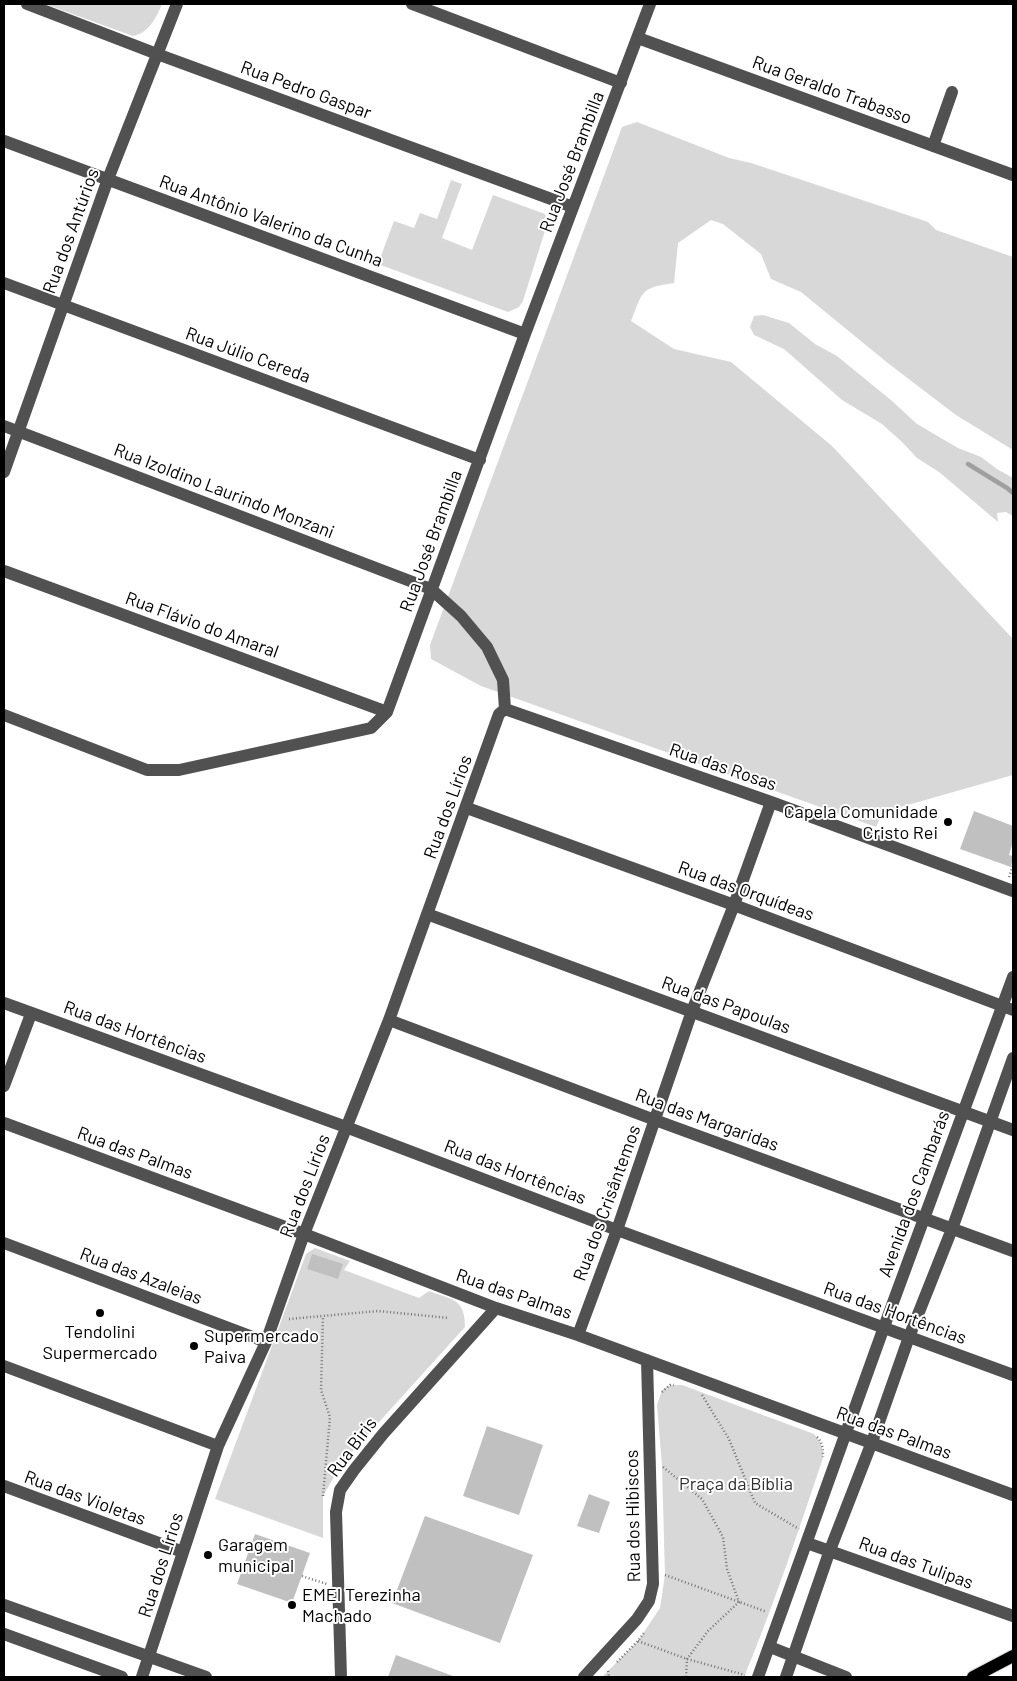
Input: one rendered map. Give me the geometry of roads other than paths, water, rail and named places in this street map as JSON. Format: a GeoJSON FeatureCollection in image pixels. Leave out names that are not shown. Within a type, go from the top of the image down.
{"type":"FeatureCollection","features":[{"type":"Feature","properties":{"kind":"main road"},"geometry":{"type":"LineString","coordinates":[[974,1677],[1013,1656]]}},
{"type":"Feature","properties":{"kind":"street","name":"Rua Pedro Gaspar"},"geometry":{"type":"LineString","coordinates":[[27,4],[157,54],[573,207]]}},
{"type":"Feature","properties":{"kind":"street","name":"Rua dos Antúrios"},"geometry":{"type":"LineString","coordinates":[[4,472],[108,179],[177,4]]}},
{"type":"Feature","properties":{"kind":"street"},"geometry":{"type":"LineString","coordinates":[[412,4],[621,83]]}},
{"type":"Feature","properties":{"kind":"street","name":"Rua José Brambilla"},"geometry":{"type":"LineString","coordinates":[[4,715],[147,770],[179,770],[371,728],[387,712],[525,334],[650,4]]}},
{"type":"Feature","properties":{"kind":"street","name":"Rua Geraldo Trabasso"},"geometry":{"type":"LineString","coordinates":[[638,38],[1013,175]]}},
{"type":"Feature","properties":{"kind":"street"},"geometry":{"type":"LineString","coordinates":[[933,146],[952,92]]}},
{"type":"Feature","properties":{"kind":"street","name":"Rua Antônio Valerino da Cunha"},"geometry":{"type":"LineString","coordinates":[[4,141],[525,334]]}},
{"type":"Feature","properties":{"kind":"street","name":"Rua Júlio Cereda"},"geometry":{"type":"LineString","coordinates":[[4,284],[480,460]]}},
{"type":"Feature","properties":{"kind":"street","name":"Rua Izoldino Laurindo Monzani"},"geometry":{"type":"LineString","coordinates":[[4,426],[431,589]]}},
{"type":"Feature","properties":{"kind":"street","name":"Rua Flávio do Amaral"},"geometry":{"type":"LineString","coordinates":[[4,571],[387,712]]}},
{"type":"Feature","properties":{"kind":"street"},"geometry":{"type":"LineString","coordinates":[[431,589],[461,616],[487,647],[502,680],[504,709]]}},
{"type":"Feature","properties":{"kind":"street","name":"Rua das Rosas"},"geometry":{"type":"LineString","coordinates":[[504,709],[771,802],[1013,891]]}},
{"type":"Feature","properties":{"kind":"street","name":"Rua dos Lírios"},"geometry":{"type":"LineString","coordinates":[[142,1677],[218,1446],[266,1342],[304,1234],[389,1020],[499,714],[504,709]]}},
{"type":"Feature","properties":{"kind":"street","name":"Rua dos Crisântemos"},"geometry":{"type":"LineString","coordinates":[[578,1335],[617,1230],[692,1011],[734,905],[771,802]]}},
{"type":"Feature","properties":{"kind":"street","name":"Rua das Orquídeas"},"geometry":{"type":"LineString","coordinates":[[466,808],[734,905],[1008,1008]]}},
{"type":"Feature","properties":{"kind":"street","name":"Rua das Papoulas"},"geometry":{"type":"LineString","coordinates":[[427,914],[1013,1130]]}},
{"type":"Feature","properties":{"kind":"street","name":"Avenida dos Cambarás"},"geometry":{"type":"LineString","coordinates":[[758,1677],[963,1112],[1008,1008],[1013,977]]}},
{"type":"Feature","properties":{"kind":"street","name":"Rua das Hortências"},"geometry":{"type":"LineString","coordinates":[[4,1003],[346,1127],[617,1230],[1013,1375]]}},
{"type":"Feature","properties":{"kind":"street"},"geometry":{"type":"LineString","coordinates":[[4,1086],[31,1014]]}},
{"type":"Feature","properties":{"kind":"street","name":"Rua das Margaridas"},"geometry":{"type":"LineString","coordinates":[[389,1020],[1013,1251]]}},
{"type":"Feature","properties":{"kind":"street"},"geometry":{"type":"LineString","coordinates":[[786,1677],[830,1550],[872,1442],[909,1337],[952,1229],[1013,1058]]}},
{"type":"Feature","properties":{"kind":"street","name":"Rua das Palmas"},"geometry":{"type":"LineString","coordinates":[[4,1123],[304,1234],[496,1308],[578,1335],[1013,1495]]}},
{"type":"Feature","properties":{"kind":"street","name":"Rua das Azaleias"},"geometry":{"type":"LineString","coordinates":[[4,1243],[266,1342]]}},
{"type":"Feature","properties":{"kind":"street","name":"Rua Biris"},"geometry":{"type":"LineString","coordinates":[[341,1677],[336,1512],[340,1490],[383,1434],[496,1308]]}},
{"type":"Feature","properties":{"kind":"street","name":"Rua dos Hibiscos"},"geometry":{"type":"LineString","coordinates":[[584,1677],[637,1619],[649,1601],[653,1584],[647,1360]]}},
{"type":"Feature","properties":{"kind":"street"},"geometry":{"type":"LineString","coordinates":[[4,1366],[218,1446]]}},
{"type":"Feature","properties":{"kind":"street","name":"Rua das Violetas"},"geometry":{"type":"LineString","coordinates":[[4,1486],[183,1552]]}},
{"type":"Feature","properties":{"kind":"street","name":"Rua das Tulipas"},"geometry":{"type":"LineString","coordinates":[[807,1543],[1013,1616]]}},
{"type":"Feature","properties":{"kind":"street"},"geometry":{"type":"LineString","coordinates":[[4,1605],[206,1677]]}},
{"type":"Feature","properties":{"kind":"street"},"geometry":{"type":"LineString","coordinates":[[4,1634],[122,1677]]}},
{"type":"Feature","properties":{"kind":"street"},"geometry":{"type":"LineString","coordinates":[[770,1647],[846,1677]]}},
{"type":"Feature","properties":{"kind":"waterway"},"geometry":{"type":"LineString","coordinates":[[968,464],[1013,493]]}},
{"type":"Feature","properties":{"kind":"place","name":"Capela Comunidade Cristo Rei"},"geometry":{"type":"Point","coordinates":[948,822]}},
{"type":"Feature","properties":{"kind":"place","name":"Tendolini Supermercado"},"geometry":{"type":"Point","coordinates":[100,1313]}},
{"type":"Feature","properties":{"kind":"place","name":"Supermercado Paiva"},"geometry":{"type":"Point","coordinates":[194,1346]}},
{"type":"Feature","properties":{"kind":"place","name":"Garagem municipal"},"geometry":{"type":"Point","coordinates":[208,1555]}},
{"type":"Feature","properties":{"kind":"place","name":"EMEI Terezinha Machado"},"geometry":{"type":"Point","coordinates":[292,1605]}},
{"type":"Feature","properties":{"kind":"park label","name":"Praça da Bíblia"},"geometry":{"type":"Point","coordinates":[736,1484]}}]}
